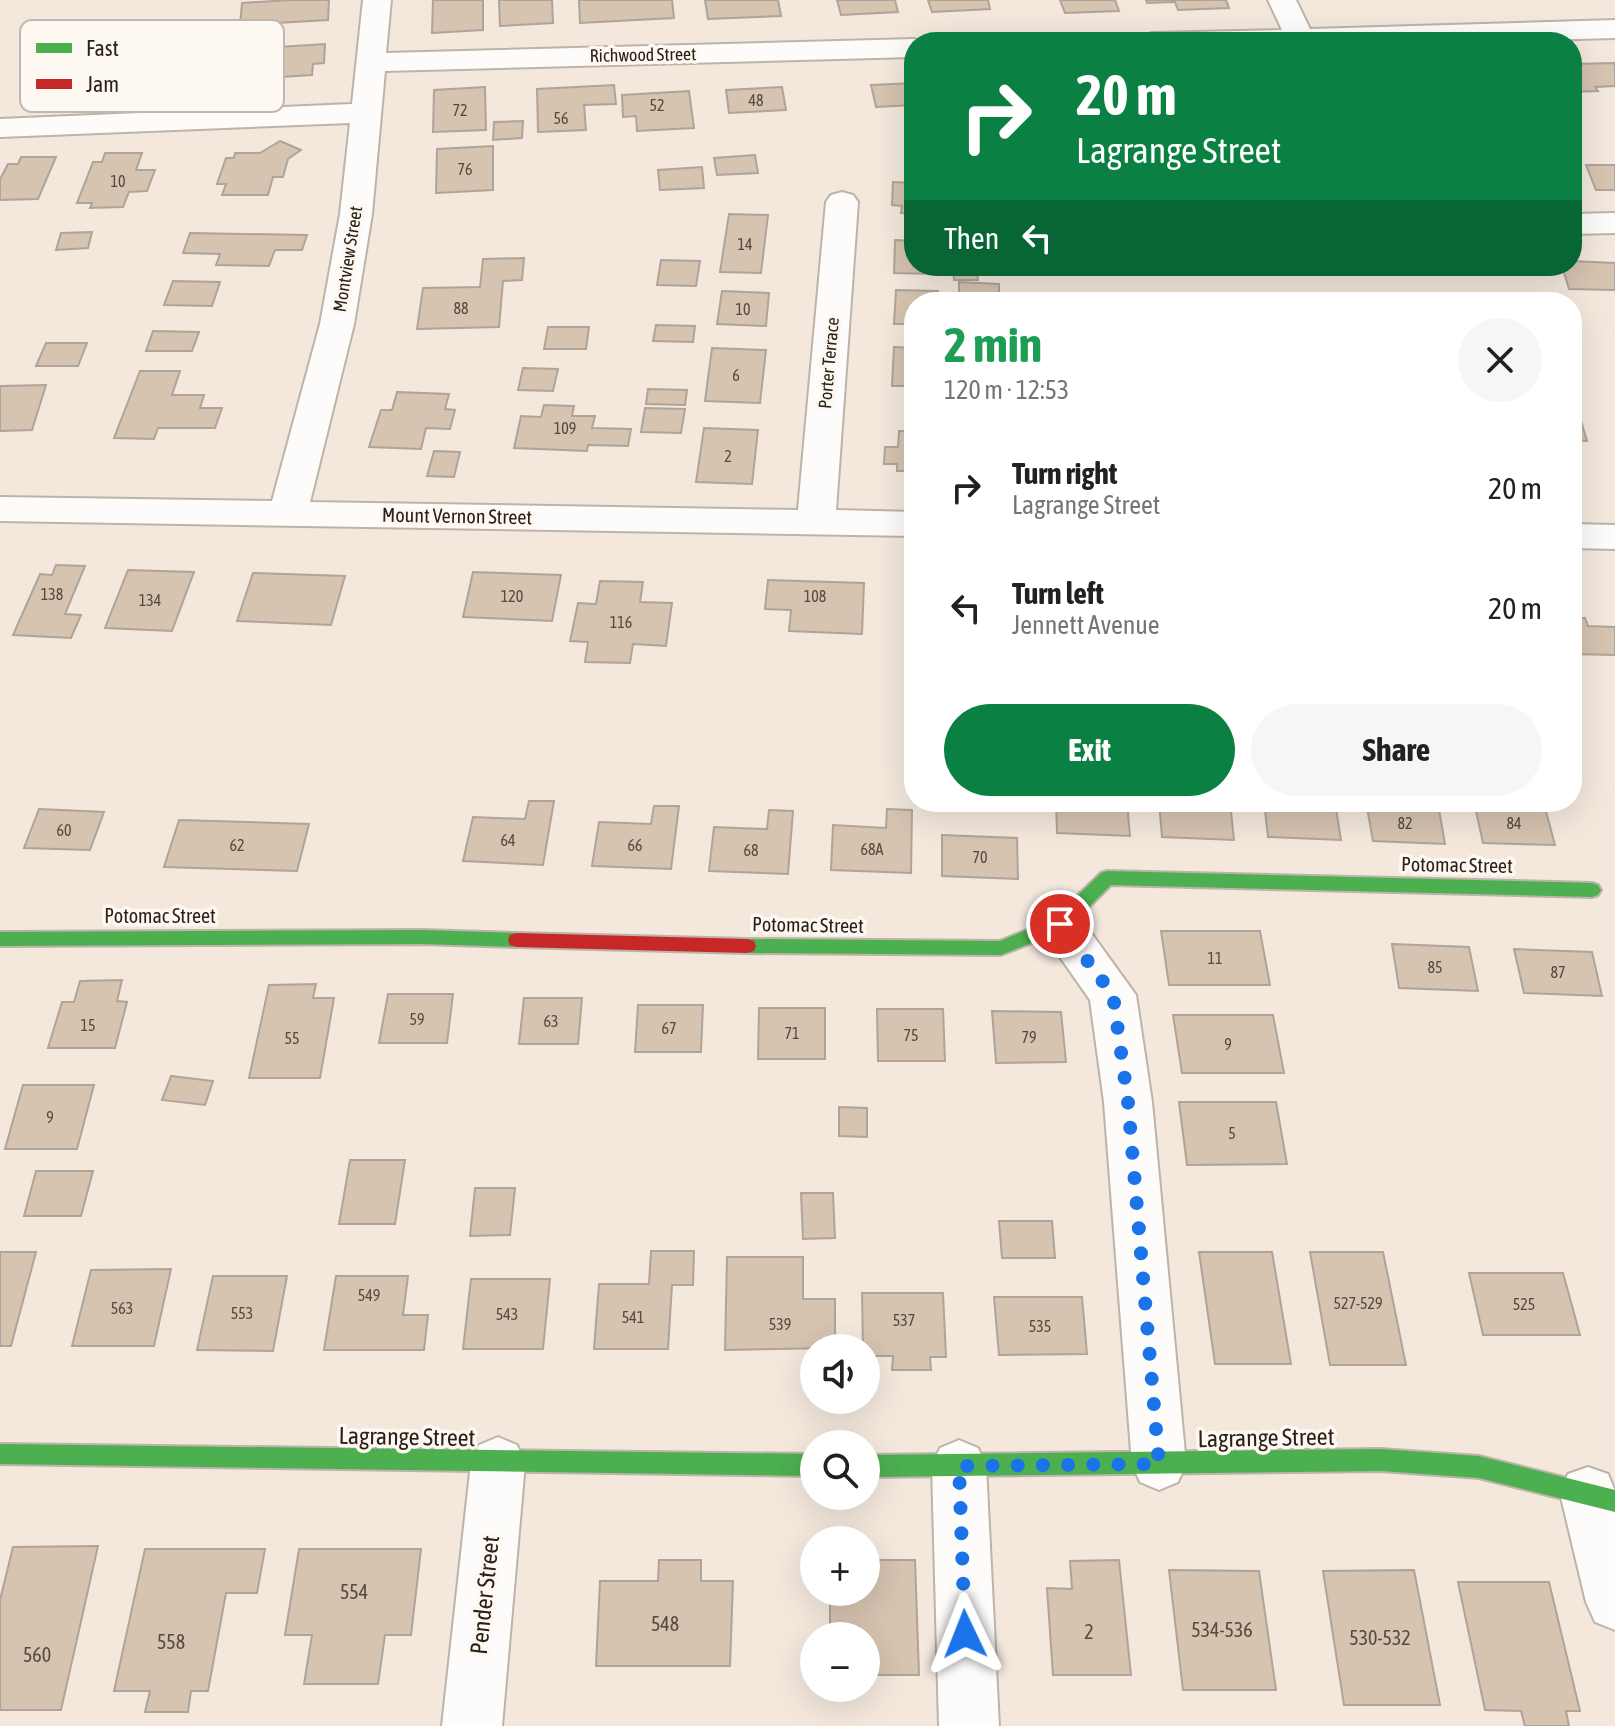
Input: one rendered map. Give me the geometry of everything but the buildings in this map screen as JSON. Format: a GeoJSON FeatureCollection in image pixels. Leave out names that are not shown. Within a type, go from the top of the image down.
{"type":"FeatureCollection","features":[{"type":"Feature","properties":{"kind":"street","name":"Montview Street"},"geometry":{"type":"LineString","coordinates":[[288,513],[337,324],[356,214],[377,0]]}},
{"type":"Feature","properties":{"kind":"street"},"geometry":{"type":"LineString","coordinates":[[1282,0],[1297,32]]}},
{"type":"Feature","properties":{"kind":"street"},"geometry":{"type":"LineString","coordinates":[[1529,32],[1615,29]]}},
{"type":"Feature","properties":{"kind":"street","name":"Richwood Street"},"geometry":{"type":"LineString","coordinates":[[372,62],[904,48]]}},
{"type":"Feature","properties":{"kind":"street"},"geometry":{"type":"LineString","coordinates":[[0,128],[365,113]]}},
{"type":"Feature","properties":{"kind":"street","name":"Porter Terrace"},"geometry":{"type":"LineString","coordinates":[[816,523],[842,202]]}},
{"type":"Feature","properties":{"kind":"street"},"geometry":{"type":"LineString","coordinates":[[1582,224],[1615,223]]}},
{"type":"Feature","properties":{"kind":"street","name":"Mount Vernon Street"},"geometry":{"type":"LineString","coordinates":[[0,509],[904,524]]}},
{"type":"Feature","properties":{"kind":"street"},"geometry":{"type":"LineString","coordinates":[[1582,536],[1615,537]]}},
{"type":"Feature","properties":{"kind":"street","name":"Potomac Street"},"geometry":{"type":"LineString","coordinates":[[0,939],[422,937],[774,947],[1001,948],[1060,924],[1107,878],[1592,890]]}},
{"type":"Feature","properties":{"kind":"street"},"geometry":{"type":"LineString","coordinates":[[1060,924],[1113,995],[1128,1102],[1159,1464]]}},
{"type":"Feature","properties":{"kind":"street","name":"Lagrange Street"},"geometry":{"type":"LineString","coordinates":[[0,1454],[800,1465]]}},
{"type":"Feature","properties":{"kind":"street","name":"Lagrange Street"},"geometry":{"type":"LineString","coordinates":[[880,1466],[1381,1460],[1479,1467],[1602,1497]]}},
{"type":"Feature","properties":{"kind":"street","name":"Pender Street"},"geometry":{"type":"LineString","coordinates":[[472,1726],[498,1463]]}},
{"type":"Feature","properties":{"kind":"street"},"geometry":{"type":"LineString","coordinates":[[959,1466],[969,1726]]}},
{"type":"Feature","properties":{"kind":"street"},"geometry":{"type":"LineString","coordinates":[[1602,1497],[1615,1602]]}},
{"type":"Feature","properties":{"kind":"traffic: fast"},"geometry":{"type":"LineString","coordinates":[[747,946],[1001,948],[1060,924],[1107,878],[1592,890]]}},
{"type":"Feature","properties":{"kind":"traffic: fast"},"geometry":{"type":"LineString","coordinates":[[0,939],[422,937],[517,940]]}},
{"type":"Feature","properties":{"kind":"traffic: fast"},"geometry":{"type":"LineString","coordinates":[[0,1454],[800,1465]]}},
{"type":"Feature","properties":{"kind":"traffic: fast"},"geometry":{"type":"LineString","coordinates":[[880,1466],[1381,1460],[1479,1467],[1615,1501]]}},
{"type":"Feature","properties":{"kind":"traffic: jam"},"geometry":{"type":"LineString","coordinates":[[517,940],[747,946]]}},
{"type":"Feature","properties":{"kind":"route"},"geometry":{"type":"LineString","coordinates":[[965,1634],[959,1466],[1159,1464],[1128,1102],[1113,995],[1060,924]]}}]}
